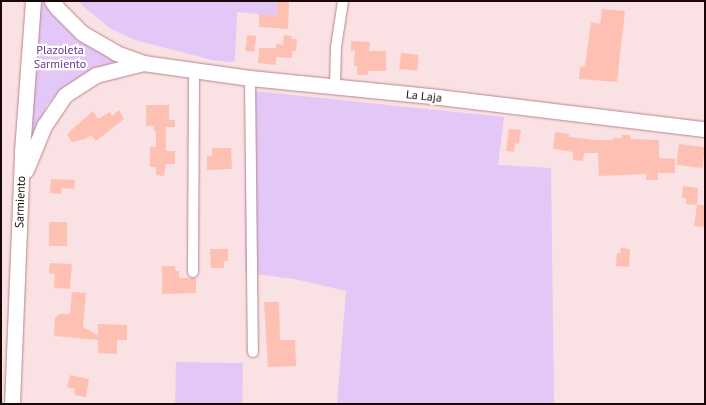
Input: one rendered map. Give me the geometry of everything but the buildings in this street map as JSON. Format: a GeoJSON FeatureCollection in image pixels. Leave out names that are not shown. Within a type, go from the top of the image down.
{"type":"FeatureCollection","features":[{"type":"Feature","properties":{"kind":"main road","name":"Sarmiento"},"geometry":{"type":"LineString","coordinates":[[12,404],[21,189],[33,1]]}},
{"type":"Feature","properties":{"kind":"main road","name":"La Laja"},"geometry":{"type":"LineString","coordinates":[[52,1],[82,33],[116,53],[143,63],[250,78],[705,129]]}},
{"type":"Feature","properties":{"kind":"main road","name":"La Laja"},"geometry":{"type":"LineString","coordinates":[[21,189],[30,156],[44,126],[65,95],[96,75],[143,63]]}},
{"type":"Feature","properties":{"kind":"street"},"geometry":{"type":"LineString","coordinates":[[335,87],[336,47],[344,1]]}},
{"type":"Feature","properties":{"kind":"street"},"geometry":{"type":"LineString","coordinates":[[193,272],[194,69]]}},
{"type":"Feature","properties":{"kind":"street"},"geometry":{"type":"LineString","coordinates":[[250,78],[253,352]]}},
{"type":"Feature","properties":{"kind":"green space","name":"Plazoleta Sarmiento"},"geometry":{"type":"Polygon","coordinates":[[[36,1],[46,1],[124,61],[114,62],[88,72],[60,90],[47,105],[29,145],[36,1]]]}},
{"type":"Feature","properties":{"kind":"green space"},"geometry":{"type":"Polygon","coordinates":[[[77,1],[277,1],[276,16],[237,12],[235,61],[228,62],[212,60],[135,40],[111,29],[77,1]]]}},
{"type":"Feature","properties":{"kind":"green space"},"geometry":{"type":"Polygon","coordinates":[[[245,90],[504,117],[498,165],[551,168],[554,404],[333,404],[337,403],[346,291],[295,279],[245,273],[245,90]]]}},
{"type":"Feature","properties":{"kind":"green space"},"geometry":{"type":"Polygon","coordinates":[[[176,362],[243,363],[242,404],[175,404],[176,362]]]}}]}
